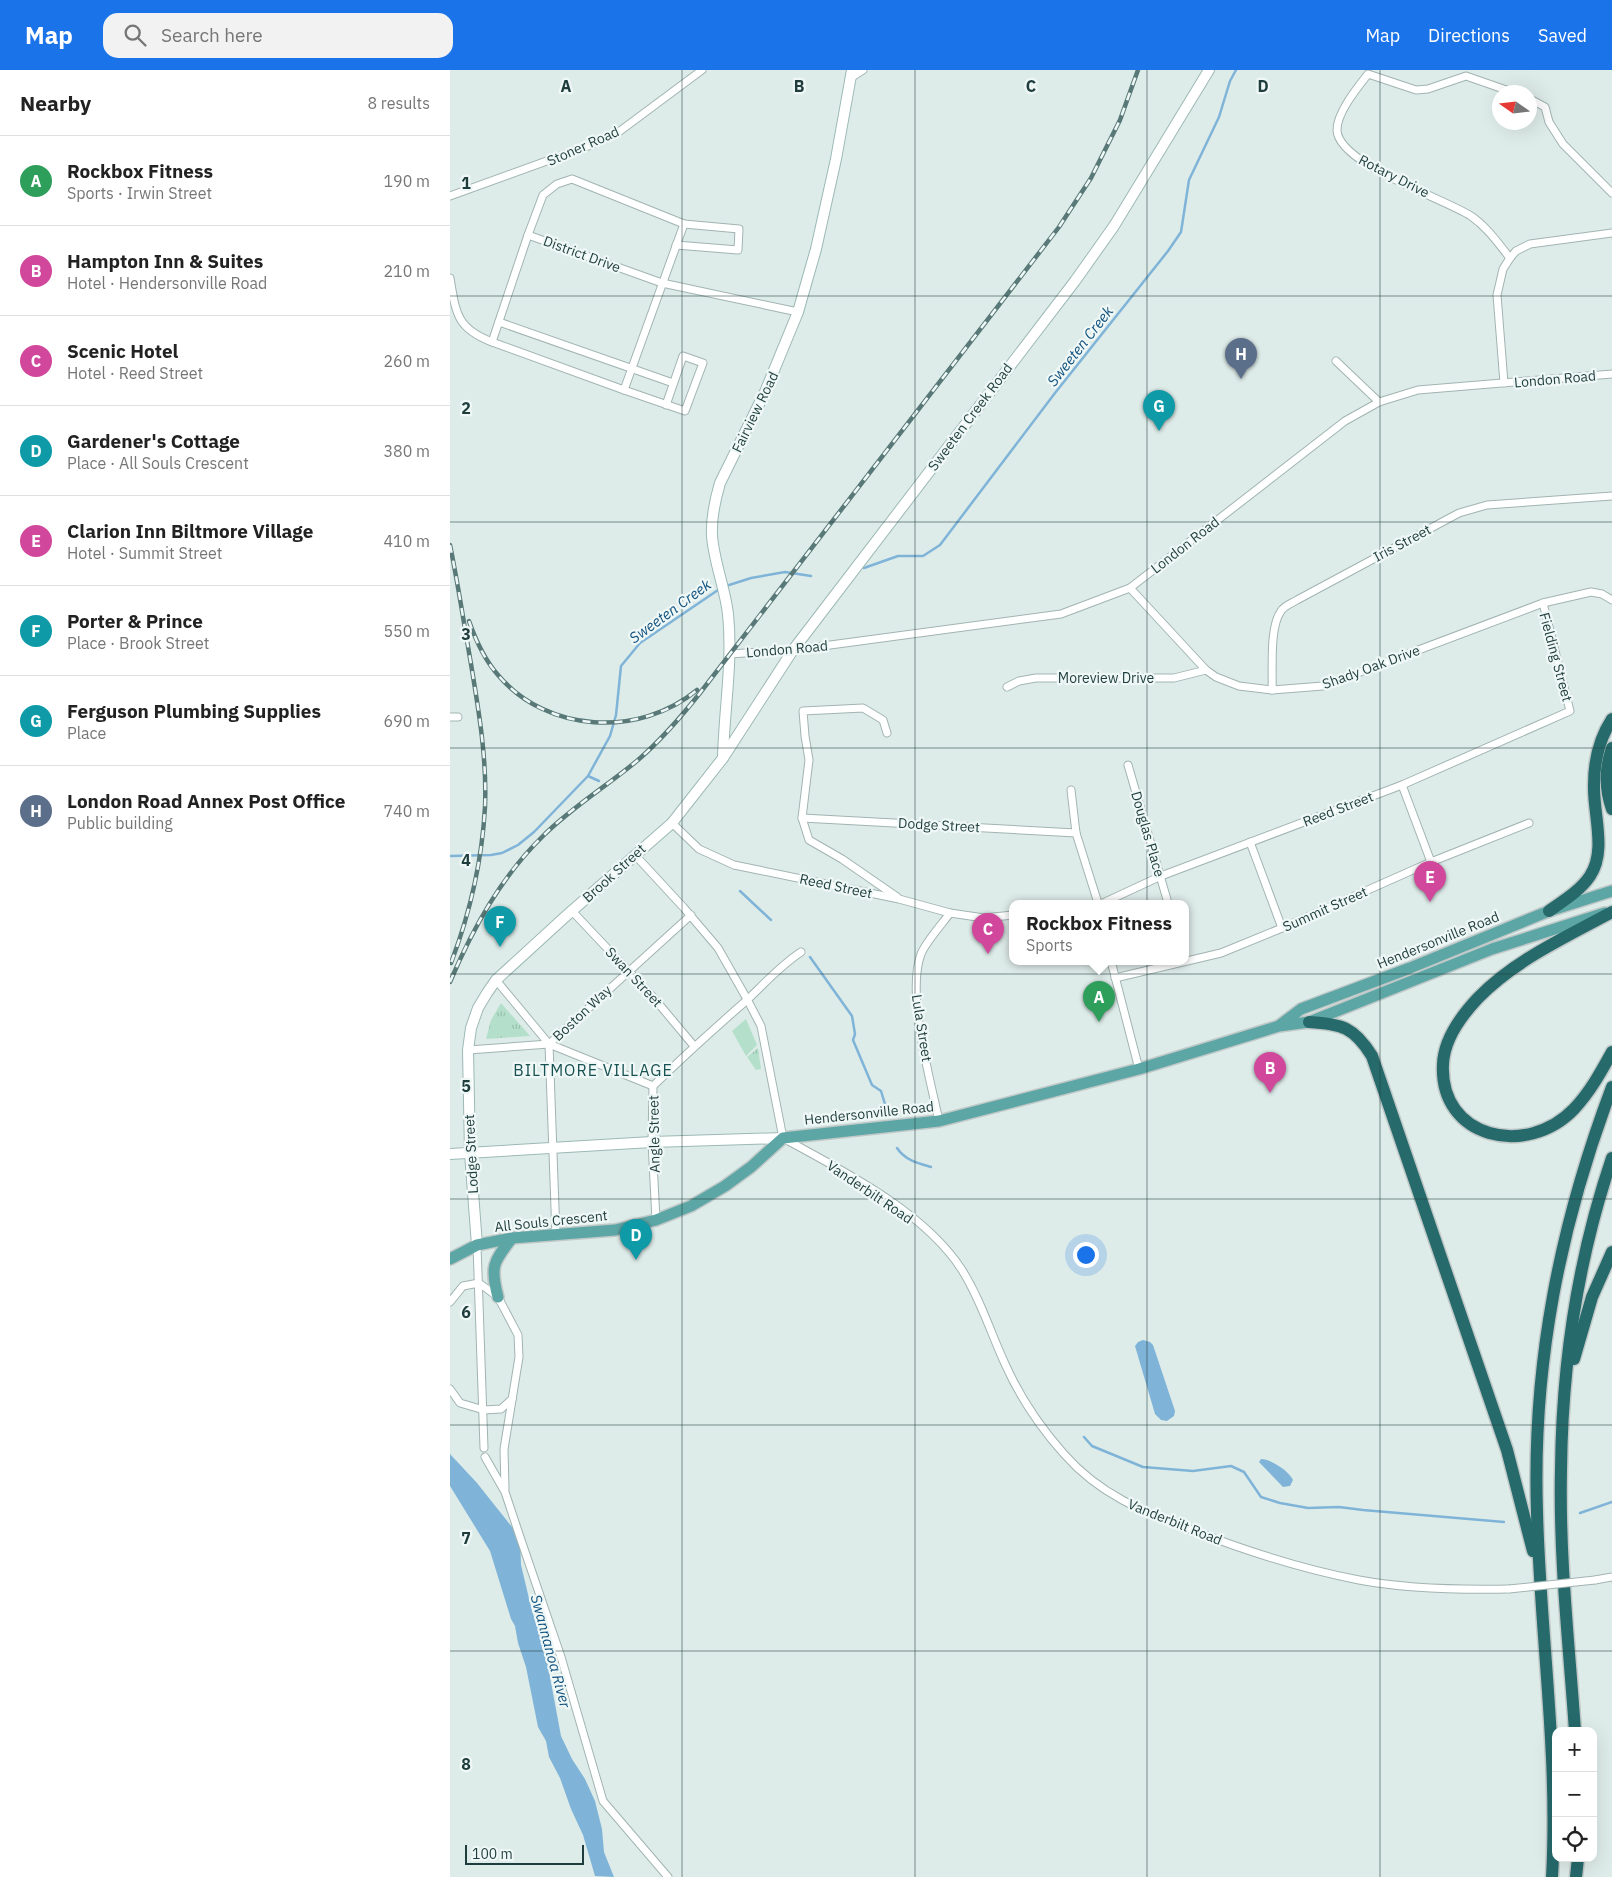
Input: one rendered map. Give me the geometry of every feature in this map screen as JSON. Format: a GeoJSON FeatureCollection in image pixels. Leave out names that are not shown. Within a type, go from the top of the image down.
{"type":"FeatureCollection","features":[{"type":"Feature","properties":{"kind":"highway"},"geometry":{"type":"LineString","coordinates":[[1549,911],[1582,887],[1591,875],[1595,864],[1598,852],[1594,786],[1595,766],[1602,736],[1612,719]]}},
{"type":"Feature","properties":{"kind":"highway"},"geometry":{"type":"LineString","coordinates":[[1612,748],[1608,758],[1606,776],[1607,792],[1612,809]]}},
{"type":"Feature","properties":{"kind":"highway"},"geometry":{"type":"LineString","coordinates":[[1612,912],[1528,958],[1478,998],[1459,1023],[1446,1047],[1443,1078],[1447,1093],[1456,1109],[1477,1129],[1490,1134],[1520,1137],[1541,1132],[1573,1110],[1588,1092],[1612,1052]]}},
{"type":"Feature","properties":{"kind":"highway"},"geometry":{"type":"LineString","coordinates":[[1309,1022],[1334,1024],[1347,1029],[1365,1044],[1372,1056],[1507,1450],[1540,1580]]}},
{"type":"Feature","properties":{"kind":"highway"},"geometry":{"type":"LineString","coordinates":[[1552,1877],[1554,1800],[1540,1580],[1536,1468],[1538,1424],[1552,1295],[1571,1210],[1583,1168],[1612,1087]]}},
{"type":"Feature","properties":{"kind":"highway"},"geometry":{"type":"LineString","coordinates":[[1575,1727],[1561,1513],[1560,1471],[1565,1385],[1578,1289],[1597,1207],[1612,1158]]}},
{"type":"Feature","properties":{"kind":"highway"},"geometry":{"type":"LineString","coordinates":[[1565,1385],[1592,1297],[1612,1252]]}},
{"type":"Feature","properties":{"kind":"highway"},"geometry":{"type":"LineString","coordinates":[[1576,1877],[1578,1862]]}},
{"type":"Feature","properties":{"kind":"main road","name":"Sweeten Creek Road"},"geometry":{"type":"LineString","coordinates":[[723,758],[793,650],[1081,273],[1114,226],[1209,70]]}},
{"type":"Feature","properties":{"kind":"main road","name":"Fairview Road"},"geometry":{"type":"LineString","coordinates":[[723,758],[730,654],[728,614],[712,536],[713,516],[720,483],[765,392],[798,312],[816,249],[852,73]]}},
{"type":"Feature","properties":{"kind":"main road","name":"Brook Street"},"geometry":{"type":"LineString","coordinates":[[496,980],[672,823],[723,758]]}},
{"type":"Feature","properties":{"kind":"main road","name":"Hendersonville Road"},"geometry":{"type":"LineString","coordinates":[[1279,1026],[1300,1009],[1410,968],[1549,911],[1612,891]]}},
{"type":"Feature","properties":{"kind":"main road","name":"Hendersonville Road"},"geometry":{"type":"LineString","coordinates":[[450,1154],[652,1142],[783,1138],[939,1121],[1138,1069],[1279,1026],[1309,1022],[1492,949],[1562,925],[1612,912]]}},
{"type":"Feature","properties":{"kind":"main road","name":"Lodge Street"},"geometry":{"type":"LineString","coordinates":[[478,1244],[470,1153],[468,1050],[471,1028],[478,1008],[496,980]]}},
{"type":"Feature","properties":{"kind":"main road","name":"All Souls Crescent"},"geometry":{"type":"LineString","coordinates":[[450,1258],[478,1244],[512,1238],[614,1230],[656,1220],[691,1206],[725,1186],[751,1167],[783,1138]]}},
{"type":"Feature","properties":{"kind":"main road"},"geometry":{"type":"LineString","coordinates":[[498,1297],[492,1275],[502,1251],[512,1238]]}},
{"type":"Feature","properties":{"kind":"street","name":"Stoner Road"},"geometry":{"type":"LineString","coordinates":[[450,196],[598,142],[620,131],[702,70]]}},
{"type":"Feature","properties":{"kind":"street"},"geometry":{"type":"LineString","coordinates":[[852,73],[863,70]]}},
{"type":"Feature","properties":{"kind":"street","name":"Rotary Drive"},"geometry":{"type":"LineString","coordinates":[[1492,85],[1466,76],[1428,89],[1416,90],[1368,74],[1338,119],[1337,131],[1341,143],[1370,167],[1449,203],[1486,227],[1510,258]]}},
{"type":"Feature","properties":{"kind":"street"},"geometry":{"type":"LineString","coordinates":[[1537,103],[1544,107],[1555,133],[1563,144],[1612,193]]}},
{"type":"Feature","properties":{"kind":"street"},"geometry":{"type":"LineString","coordinates":[[528,235],[543,195],[557,184],[572,179],[684,224],[739,229],[738,250],[676,245]]}},
{"type":"Feature","properties":{"kind":"street"},"geometry":{"type":"LineString","coordinates":[[624,390],[684,224]]}},
{"type":"Feature","properties":{"kind":"street"},"geometry":{"type":"LineString","coordinates":[[1504,383],[1497,294],[1503,269],[1510,258],[1516,251],[1530,244],[1612,233]]}},
{"type":"Feature","properties":{"kind":"street","name":"District Drive"},"geometry":{"type":"LineString","coordinates":[[492,342],[528,235],[662,283],[798,312]]}},
{"type":"Feature","properties":{"kind":"street"},"geometry":{"type":"LineString","coordinates":[[450,278],[454,302],[460,320],[471,332],[492,342],[666,405],[685,411],[703,363],[683,356],[666,405]]}},
{"type":"Feature","properties":{"kind":"street"},"geometry":{"type":"LineString","coordinates":[[499,322],[673,383]]}},
{"type":"Feature","properties":{"kind":"street"},"geometry":{"type":"LineString","coordinates":[[1336,361],[1379,402]]}},
{"type":"Feature","properties":{"kind":"street","name":"London Road"},"geometry":{"type":"LineString","coordinates":[[730,654],[793,650],[1061,614],[1130,588],[1341,424],[1379,402],[1418,390],[1612,374]]}},
{"type":"Feature","properties":{"kind":"street","name":"Iris Street"},"geometry":{"type":"LineString","coordinates":[[1272,690],[1274,631],[1277,618],[1282,609],[1297,600],[1459,513],[1488,505],[1612,496]]}},
{"type":"Feature","properties":{"kind":"street","name":"Shady Oak Drive"},"geometry":{"type":"LineString","coordinates":[[1130,588],[1206,670],[1239,686],[1272,690],[1323,686],[1543,603],[1591,592],[1602,594],[1612,600]]}},
{"type":"Feature","properties":{"kind":"street","name":"Fielding Street"},"geometry":{"type":"LineString","coordinates":[[1543,603],[1570,711]]}},
{"type":"Feature","properties":{"kind":"street","name":"Moreview Drive"},"geometry":{"type":"LineString","coordinates":[[1007,687],[1019,681],[1036,678],[1174,678],[1206,670]]}},
{"type":"Feature","properties":{"kind":"street"},"geometry":{"type":"LineString","coordinates":[[887,733],[883,720],[863,708],[803,711],[805,736],[810,760],[802,818],[809,840],[842,859],[899,899]]}},
{"type":"Feature","properties":{"kind":"street","name":"Reed Street"},"geometry":{"type":"LineString","coordinates":[[1109,900],[1161,876],[1402,785],[1570,711]]}},
{"type":"Feature","properties":{"kind":"street"},"geometry":{"type":"LineString","coordinates":[[450,717],[458,717]]}},
{"type":"Feature","properties":{"kind":"street","name":"Douglas Place"},"geometry":{"type":"LineString","coordinates":[[1128,765],[1167,900]]}},
{"type":"Feature","properties":{"kind":"street"},"geometry":{"type":"LineString","coordinates":[[1402,785],[1431,862]]}},
{"type":"Feature","properties":{"kind":"street"},"geometry":{"type":"LineString","coordinates":[[1071,790],[1076,833],[1097,900]]}},
{"type":"Feature","properties":{"kind":"street","name":"Dodge Street"},"geometry":{"type":"LineString","coordinates":[[802,818],[1076,833]]}},
{"type":"Feature","properties":{"kind":"street","name":"Reed Street"},"geometry":{"type":"LineString","coordinates":[[672,823],[700,849],[734,864],[899,899],[950,913],[984,918],[1009,915]]}},
{"type":"Feature","properties":{"kind":"street","name":"Summit Street"},"geometry":{"type":"LineString","coordinates":[[1189,960],[1221,953],[1431,862],[1529,823]]}},
{"type":"Feature","properties":{"kind":"street"},"geometry":{"type":"LineString","coordinates":[[1250,842],[1282,928]]}},
{"type":"Feature","properties":{"kind":"street"},"geometry":{"type":"LineString","coordinates":[[635,855],[691,915],[718,948],[747,999],[761,1026],[783,1138]]}},
{"type":"Feature","properties":{"kind":"street","name":"Swan Street"},"geometry":{"type":"LineString","coordinates":[[572,911],[665,1010],[694,1046]]}},
{"type":"Feature","properties":{"kind":"street","name":"Lula Street"},"geometry":{"type":"LineString","coordinates":[[939,1121],[915,990],[921,954],[950,913]]}},
{"type":"Feature","properties":{"kind":"street","name":"Boston Way"},"geometry":{"type":"LineString","coordinates":[[556,1235],[551,1148],[549,1044],[691,915]]}},
{"type":"Feature","properties":{"kind":"street","name":"Angle Street"},"geometry":{"type":"LineString","coordinates":[[656,1220],[652,1142],[653,1086],[788,960],[802,952]]}},
{"type":"Feature","properties":{"kind":"street"},"geometry":{"type":"LineString","coordinates":[[1112,965],[1138,1069]]}},
{"type":"Feature","properties":{"kind":"street","name":"Summit Street"},"geometry":{"type":"LineString","coordinates":[[1115,978],[1169,965]]}},
{"type":"Feature","properties":{"kind":"street"},"geometry":{"type":"LineString","coordinates":[[496,980],[549,1044]]}},
{"type":"Feature","properties":{"kind":"street"},"geometry":{"type":"LineString","coordinates":[[468,1050],[549,1044],[653,1086]]}},
{"type":"Feature","properties":{"kind":"street","name":"Vanderbilt Road"},"geometry":{"type":"LineString","coordinates":[[783,1138],[860,1181],[904,1212],[939,1243],[962,1271],[977,1298],[1013,1381],[1053,1441],[1078,1468],[1111,1494],[1135,1508],[1221,1541],[1286,1562],[1360,1580],[1475,1590],[1509,1589],[1612,1577]]}},
{"type":"Feature","properties":{"kind":"street"},"geometry":{"type":"LineString","coordinates":[[478,1244],[484,1448]]}},
{"type":"Feature","properties":{"kind":"street"},"geometry":{"type":"LineString","coordinates":[[450,1302],[463,1286],[479,1283],[498,1297],[518,1335],[519,1357],[504,1449],[505,1492]]}},
{"type":"Feature","properties":{"kind":"street"},"geometry":{"type":"LineString","coordinates":[[450,1389],[460,1402],[484,1410],[501,1409],[512,1399]]}},
{"type":"Feature","properties":{"kind":"street"},"geometry":{"type":"LineString","coordinates":[[485,1457],[505,1492],[561,1657],[604,1801],[668,1877]]}},
{"type":"Feature","properties":{"kind":"green space"},"geometry":{"type":"Polygon","coordinates":[[[501,1003],[530,1036],[486,1039],[491,1020],[501,1003]]]}},
{"type":"Feature","properties":{"kind":"green space"},"geometry":{"type":"Polygon","coordinates":[[[746,1019],[757,1045],[746,1056],[732,1031],[746,1019]]]}},
{"type":"Feature","properties":{"kind":"green space"},"geometry":{"type":"Polygon","coordinates":[[[758,1048],[761,1069],[756,1070],[747,1057],[758,1048]]]}},
{"type":"Feature","properties":{"kind":"water"},"geometry":{"type":"Polygon","coordinates":[[[1143,1340],[1153,1345],[1175,1411],[1174,1416],[1167,1421],[1161,1420],[1155,1414],[1135,1346],[1143,1340]]]}},
{"type":"Feature","properties":{"kind":"water"},"geometry":{"type":"Polygon","coordinates":[[[450,1454],[477,1483],[520,1537],[521,1565],[532,1611],[544,1645],[561,1736],[595,1801],[602,1829],[604,1852],[614,1877],[595,1876],[583,1835],[560,1778],[549,1757],[546,1741],[538,1727],[526,1667],[518,1643],[515,1626],[511,1619],[490,1551],[450,1486],[450,1454]]]}},
{"type":"Feature","properties":{"kind":"water"},"geometry":{"type":"Polygon","coordinates":[[[1261,1459],[1274,1463],[1284,1469],[1293,1480],[1290,1486],[1283,1487],[1259,1462],[1261,1459]]]}},
{"type":"Feature","properties":{"kind":"waterway","name":"Sweeten Creek"},"geometry":{"type":"LineString","coordinates":[[864,568],[898,556],[923,556],[940,545],[1055,393],[1168,251],[1181,232],[1189,180],[1219,117],[1230,81],[1236,70]]}},
{"type":"Feature","properties":{"kind":"waterway","name":"Sweeten Creek"},"geometry":{"type":"LineString","coordinates":[[726,586],[751,578],[785,572],[811,576]]}},
{"type":"Feature","properties":{"kind":"waterway","name":"Sweeten Creek"},"geometry":{"type":"LineString","coordinates":[[450,856],[502,853],[518,845],[534,832],[588,776],[610,736],[616,715],[621,666],[640,643],[721,588]]}},
{"type":"Feature","properties":{"kind":"waterway"},"geometry":{"type":"LineString","coordinates":[[588,776],[599,781]]}},
{"type":"Feature","properties":{"kind":"waterway"},"geometry":{"type":"LineString","coordinates":[[740,891],[771,920]]}},
{"type":"Feature","properties":{"kind":"waterway"},"geometry":{"type":"LineString","coordinates":[[810,957],[852,1016],[855,1034],[853,1040],[872,1085],[881,1091],[888,1114]]}},
{"type":"Feature","properties":{"kind":"waterway"},"geometry":{"type":"LineString","coordinates":[[897,1148],[908,1158],[931,1167]]}},
{"type":"Feature","properties":{"kind":"waterway"},"geometry":{"type":"LineString","coordinates":[[1084,1437],[1092,1446],[1143,1467],[1193,1471],[1231,1466],[1244,1472],[1261,1497],[1280,1503],[1308,1508],[1339,1507],[1504,1522]]}},
{"type":"Feature","properties":{"kind":"waterway"},"geometry":{"type":"LineString","coordinates":[[1580,1513],[1612,1502]]}},
{"type":"Feature","properties":{"kind":"railway"},"geometry":{"type":"LineString","coordinates":[[450,982],[478,923],[514,869],[554,825],[638,760],[686,711],[1059,227],[1091,178],[1120,120],[1138,70]]}},
{"type":"Feature","properties":{"kind":"railway"},"geometry":{"type":"LineString","coordinates":[[450,545],[479,718],[484,753],[485,789],[485,807],[478,867],[464,925],[451,963]]}},
{"type":"Feature","properties":{"kind":"railway"},"geometry":{"type":"LineString","coordinates":[[469,621],[481,650],[498,675],[518,694],[542,709],[567,718],[594,722],[621,722],[648,716],[674,706],[697,690]]}},
{"type":"Feature","properties":{"kind":"place","name":"London Road Annex Post Office"},"geometry":{"type":"Point","coordinates":[1241,379]}},
{"type":"Feature","properties":{"kind":"place","name":"Ferguson Plumbing Supplies"},"geometry":{"type":"Point","coordinates":[1159,431]}},
{"type":"Feature","properties":{"kind":"place","name":"Clarion Inn Biltmore Village"},"geometry":{"type":"Point","coordinates":[1430,902]}},
{"type":"Feature","properties":{"kind":"place","name":"Porter & Prince"},"geometry":{"type":"Point","coordinates":[500,947]}},
{"type":"Feature","properties":{"kind":"place","name":"Scenic Hotel"},"geometry":{"type":"Point","coordinates":[988,954]}},
{"type":"Feature","properties":{"kind":"place","name":"Rockbox Fitness"},"geometry":{"type":"Point","coordinates":[1099,1022]}},
{"type":"Feature","properties":{"kind":"place","name":"Hampton Inn & Suites"},"geometry":{"type":"Point","coordinates":[1270,1093]}},
{"type":"Feature","properties":{"kind":"place","name":"Gardener's Cottage"},"geometry":{"type":"Point","coordinates":[636,1260]}},
{"type":"Feature","properties":{"kind":"district","name":"BILTMORE VILLAGE"},"geometry":{"type":"Point","coordinates":[593,1070]}},
{"type":"Feature","properties":{"kind":"water label","name":"Swannanoa River"},"geometry":{"type":"Point","coordinates":[551,1651]}}]}
